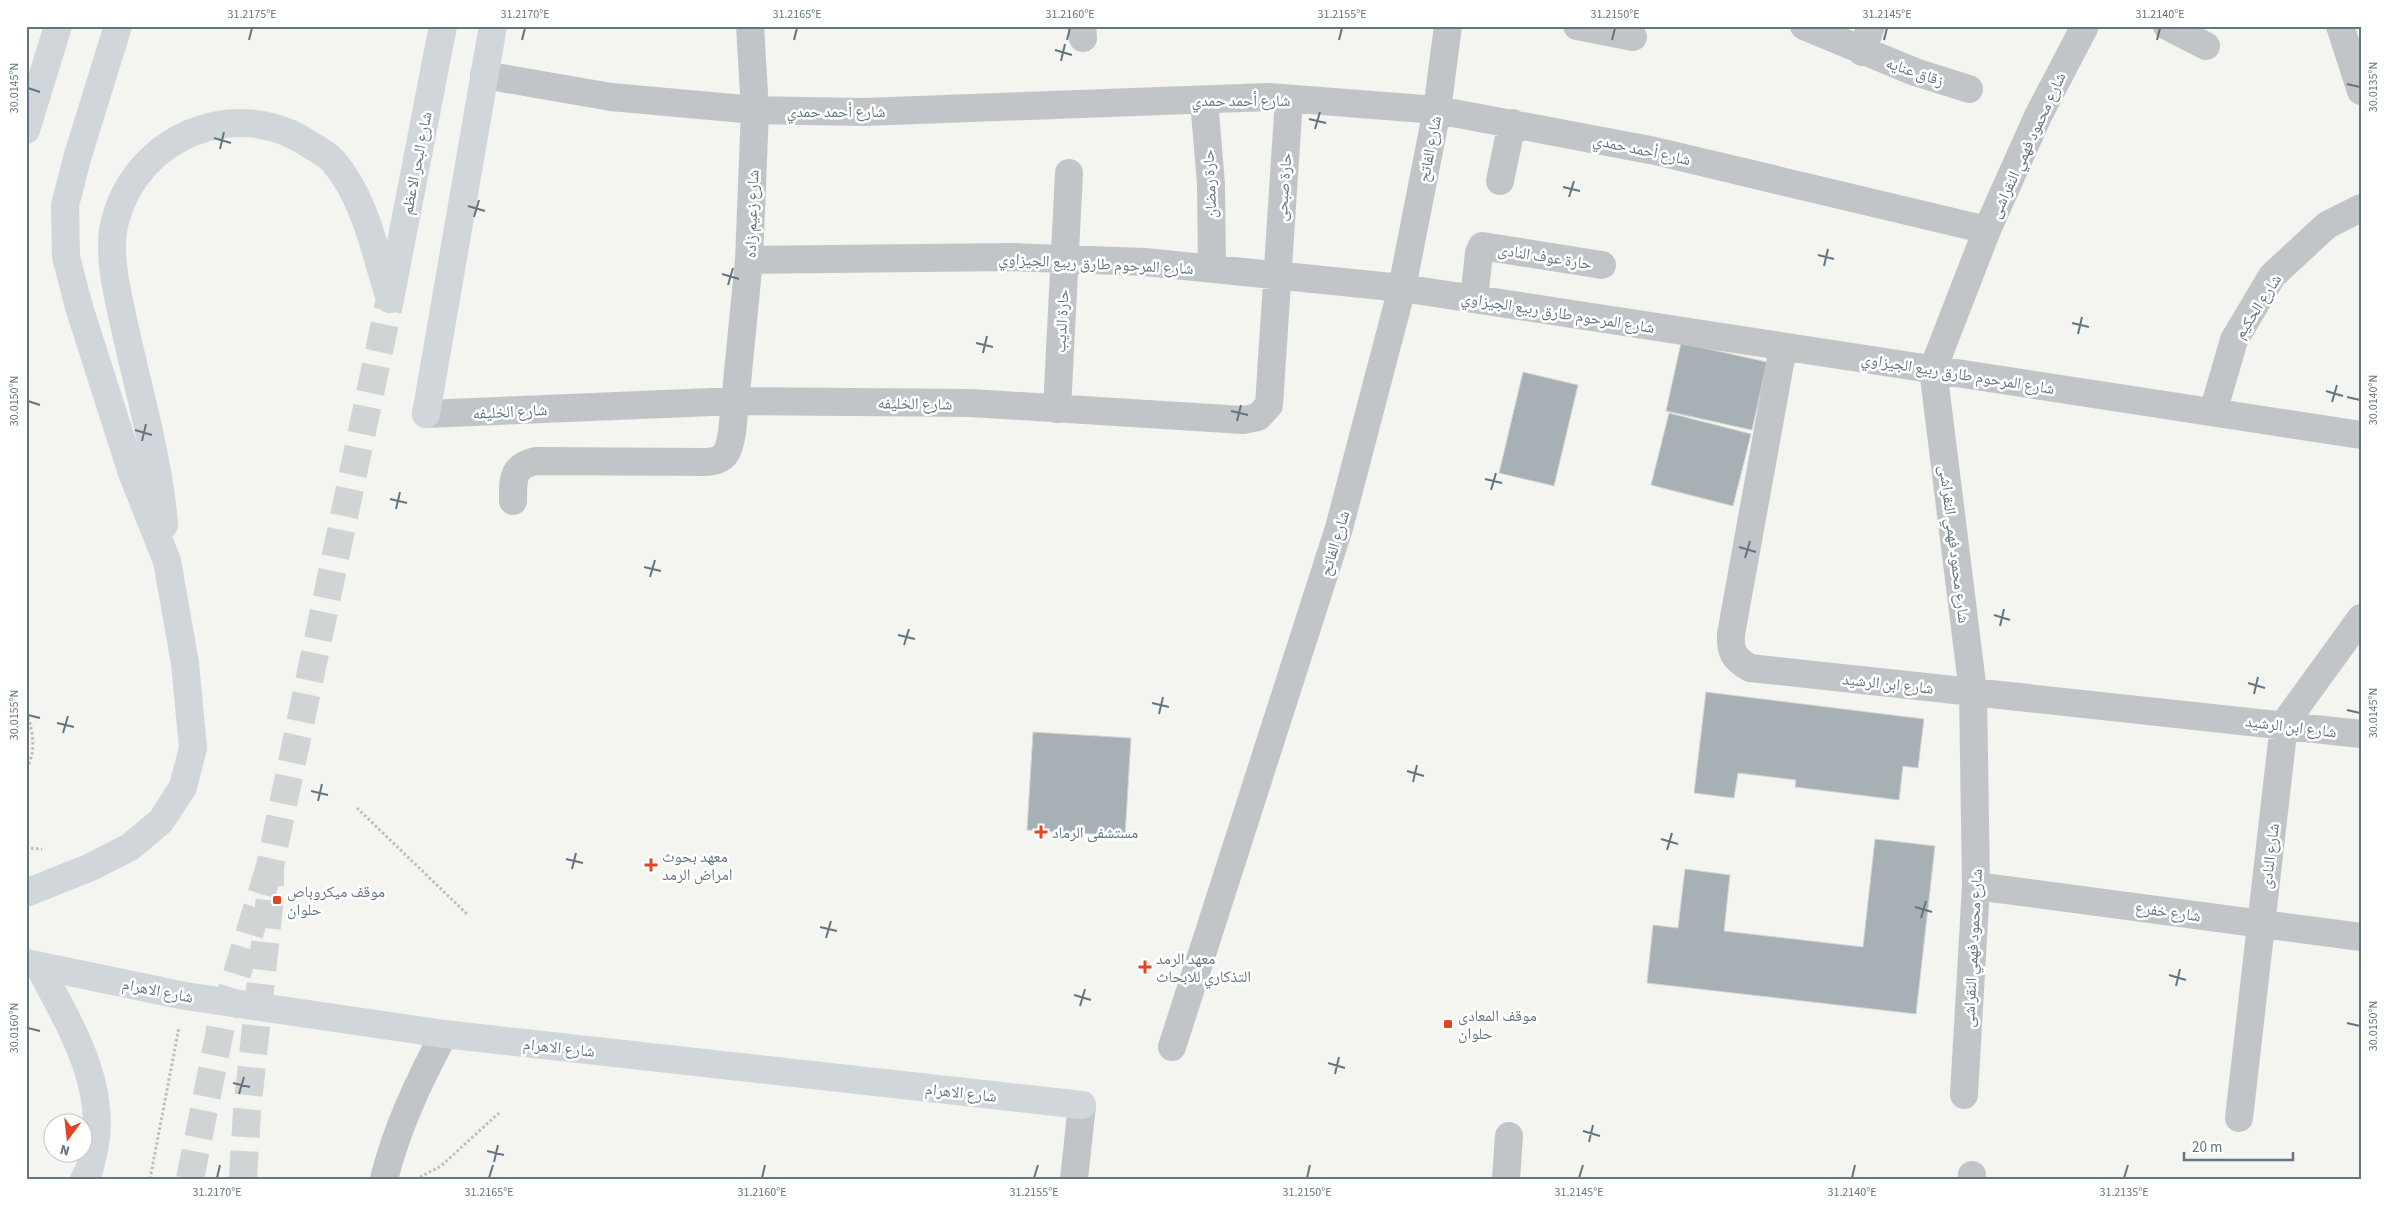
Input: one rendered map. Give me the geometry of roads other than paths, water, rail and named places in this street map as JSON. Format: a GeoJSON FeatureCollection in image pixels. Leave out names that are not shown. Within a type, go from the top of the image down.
{"type":"FeatureCollection","features":[{"type":"Feature","properties":{"kind":"main road"},"geometry":{"type":"LineString","coordinates":[[26,130],[58,26]]}},
{"type":"Feature","properties":{"kind":"main road"},"geometry":{"type":"LineString","coordinates":[[26,893],[91,867],[130,847],[161,821],[183,787],[193,748],[185,664],[167,562],[132,473],[79,307],[66,257],[65,205],[78,154],[118,26]]}},
{"type":"Feature","properties":{"kind":"main road","name":"شارع البحر الاعظم"},"geometry":{"type":"LineString","coordinates":[[167,562],[163,513],[152,452],[112,268],[114,222],[132,180],[163,147],[205,126],[251,122],[295,134],[332,160],[358,198],[390,299],[443,26]]}},
{"type":"Feature","properties":{"kind":"main road"},"geometry":{"type":"LineString","coordinates":[[426,414],[493,26]]}},
{"type":"Feature","properties":{"kind":"main road"},"geometry":{"type":"LineString","coordinates":[[33,965],[77,1041],[94,1088],[97,1133],[89,1172],[84,1179]]}},
{"type":"Feature","properties":{"kind":"main road","name":"شارع الاهرام"},"geometry":{"type":"LineString","coordinates":[[33,965],[185,996],[444,1034],[1082,1105]]}},
{"type":"Feature","properties":{"kind":"street","name":"شارع زعيم زاده"},"geometry":{"type":"LineString","coordinates":[[513,501],[513,482],[517,471],[525,463],[536,461],[718,461],[727,454],[736,401],[749,260],[755,110],[750,26]]}},
{"type":"Feature","properties":{"kind":"street","name":"شارع الفاتح"},"geometry":{"type":"LineString","coordinates":[[1172,1047],[1254,798],[1339,528],[1402,288],[1437,110],[1448,26]]}},
{"type":"Feature","properties":{"kind":"street"},"geometry":{"type":"LineString","coordinates":[[1577,26],[1633,37]]}},
{"type":"Feature","properties":{"kind":"street","name":"زقاق عنايه"},"geometry":{"type":"LineString","coordinates":[[1804,26],[1862,52],[1968,89]]}},
{"type":"Feature","properties":{"kind":"street"},"geometry":{"type":"LineString","coordinates":[[1862,52],[1871,26]]}},
{"type":"Feature","properties":{"kind":"street","name":"شارع محمود فهمي النقراشى"},"geometry":{"type":"LineString","coordinates":[[1964,1095],[1976,886],[1973,692],[1933,369],[1987,230],[2038,116],[2085,26]]}},
{"type":"Feature","properties":{"kind":"street"},"geometry":{"type":"LineString","coordinates":[[2167,26],[2206,46]]}},
{"type":"Feature","properties":{"kind":"street"},"geometry":{"type":"LineString","coordinates":[[2340,26],[2361,91]]}},
{"type":"Feature","properties":{"kind":"street","name":"شارع أحمد حمدي"},"geometry":{"type":"LineString","coordinates":[[484,76],[610,97],[755,110],[864,112],[1269,97],[1437,110],[1655,150],[1987,230]]}},
{"type":"Feature","properties":{"kind":"street","name":"حارة صبحى"},"geometry":{"type":"LineString","coordinates":[[1278,276],[1289,99]]}},
{"type":"Feature","properties":{"kind":"street","name":"حارة رمضان"},"geometry":{"type":"LineString","coordinates":[[1204,100],[1210,184],[1212,269]]}},
{"type":"Feature","properties":{"kind":"street"},"geometry":{"type":"LineString","coordinates":[[1500,181],[1512,123]]}},
{"type":"Feature","properties":{"kind":"street","name":"حارة الديب"},"geometry":{"type":"LineString","coordinates":[[1057,409],[1068,173]]}},
{"type":"Feature","properties":{"kind":"street","name":"شارع الحكيم"},"geometry":{"type":"LineString","coordinates":[[2213,412],[2234,340],[2272,276],[2327,225],[2361,208]]}},
{"type":"Feature","properties":{"kind":"street","name":"حارة عوف النادى"},"geometry":{"type":"LineString","coordinates":[[1474,299],[1479,253],[1482,246],[1602,266]]}},
{"type":"Feature","properties":{"kind":"street","name":"شارع المرحوم طارق ربيع الجيزاوي"},"geometry":{"type":"LineString","coordinates":[[749,260],[1012,258],[1145,262],[1402,288],[2361,435]]}},
{"type":"Feature","properties":{"kind":"street","name":"شارع الخليفه"},"geometry":{"type":"LineString","coordinates":[[426,414],[736,401],[971,403],[1243,420],[1258,417],[1268,405],[1278,276]]}},
{"type":"Feature","properties":{"kind":"street","name":"شارع ابن الرشيد"},"geometry":{"type":"LineString","coordinates":[[1784,346],[1730,634],[1730,648],[1737,661],[1750,668],[2284,724],[2361,734]]}},
{"type":"Feature","properties":{"kind":"street","name":"شارع النادى"},"geometry":{"type":"LineString","coordinates":[[2239,1118],[2284,724],[2361,618]]}},
{"type":"Feature","properties":{"kind":"street","name":"شارع خفرع"},"geometry":{"type":"LineString","coordinates":[[1976,886],[2361,936]]}},
{"type":"Feature","properties":{"kind":"street"},"geometry":{"type":"LineString","coordinates":[[384,1179],[404,1114],[444,1034]]}},
{"type":"Feature","properties":{"kind":"street"},"geometry":{"type":"LineString","coordinates":[[1074,1179],[1082,1105]]}},
{"type":"Feature","properties":{"kind":"street"},"geometry":{"type":"LineString","coordinates":[[1506,1179],[1509,1136]]}},
{"type":"Feature","properties":{"kind":"tunnel"},"geometry":{"type":"LineString","coordinates":[[243,1179],[247,1111],[270,897],[270,866],[390,299]]}},
{"type":"Feature","properties":{"kind":"tunnel"},"geometry":{"type":"LineString","coordinates":[[190,1179],[221,1026],[270,866]]}},
{"type":"Feature","properties":{"kind":"place","name":"مستشفى الرماد"},"geometry":{"type":"Point","coordinates":[1041,832]}},
{"type":"Feature","properties":{"kind":"place","name":"معهد بحوث امراض الرمد"},"geometry":{"type":"Point","coordinates":[651,865]}},
{"type":"Feature","properties":{"kind":"place","name":"موقف ميكروباص حلوان"},"geometry":{"type":"Point","coordinates":[277,900]}},
{"type":"Feature","properties":{"kind":"place","name":"معهد الرمد التذكاري للابحاث"},"geometry":{"type":"Point","coordinates":[1145,967]}},
{"type":"Feature","properties":{"kind":"place","name":"موقف المعادى حلوان"},"geometry":{"type":"Point","coordinates":[1448,1024]}}]}
